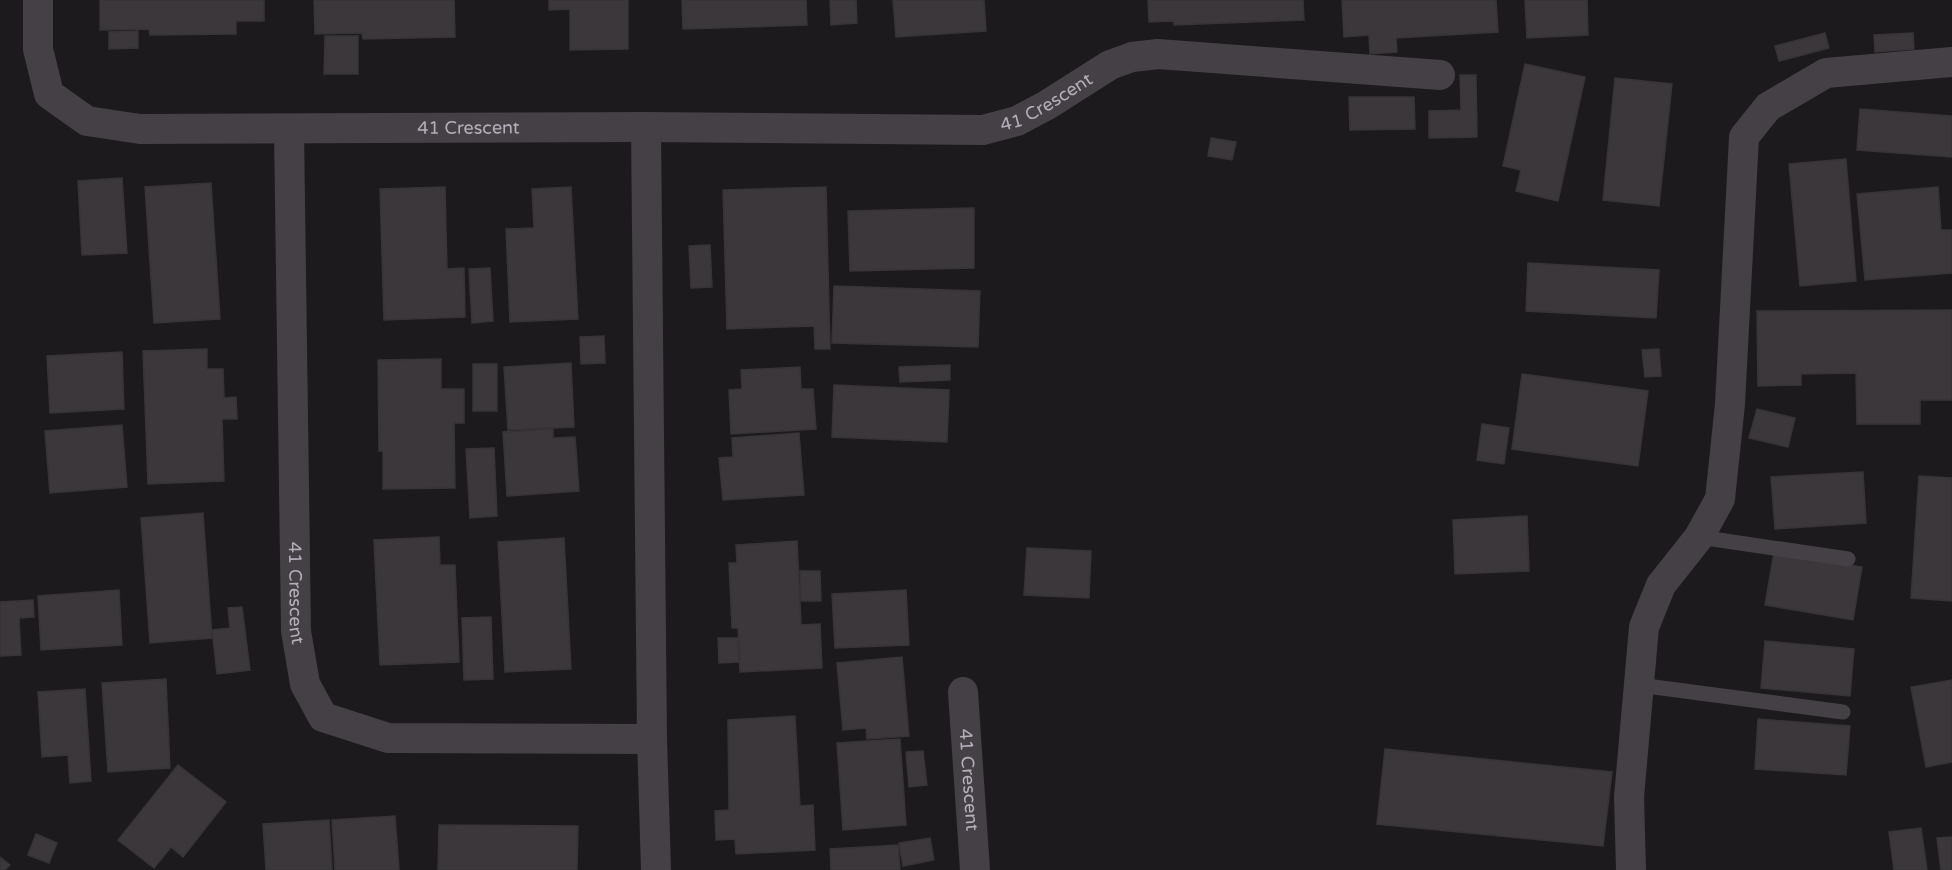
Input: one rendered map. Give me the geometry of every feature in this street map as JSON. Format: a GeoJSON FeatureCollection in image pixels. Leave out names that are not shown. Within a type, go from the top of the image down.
{"type":"FeatureCollection","features":[{"type":"Feature","properties":{"kind":"street","name":"41 Crescent"},"geometry":{"type":"LineString","coordinates":[[38,0],[38,49],[49,94],[87,121],[140,129],[646,127],[983,130],[1017,121],[1110,65],[1132,57],[1158,54],[1440,75]]}},
{"type":"Feature","properties":{"kind":"street"},"geometry":{"type":"LineString","coordinates":[[1631,870],[1629,797],[1644,627],[1661,585],[1700,537],[1720,499],[1730,404],[1744,137],[1768,108],[1827,73],[1952,62]]}},
{"type":"Feature","properties":{"kind":"street"},"geometry":{"type":"LineString","coordinates":[[646,127],[652,739],[656,870]]}},
{"type":"Feature","properties":{"kind":"street","name":"41 Crescent"},"geometry":{"type":"LineString","coordinates":[[289,129],[296,631],[305,684],[323,717],[388,738],[652,739]]}},
{"type":"Feature","properties":{"kind":"street","name":"41 Crescent"},"geometry":{"type":"LineString","coordinates":[[963,692],[975,870]]}},
{"type":"Feature","properties":{"kind":"lane"},"geometry":{"type":"LineString","coordinates":[[1700,537],[1848,559]]}},
{"type":"Feature","properties":{"kind":"lane"},"geometry":{"type":"LineString","coordinates":[[1639,685],[1843,712]]}},
{"type":"Feature","properties":{"kind":"building"},"geometry":{"type":"Polygon","coordinates":[[[100,0],[264,0],[264,21],[236,21],[236,34],[150,35],[149,29],[100,30],[100,0]]]}},
{"type":"Feature","properties":{"kind":"building"},"geometry":{"type":"Polygon","coordinates":[[[314,0],[454,0],[455,37],[363,39],[362,33],[315,34],[314,0]]]}},
{"type":"Feature","properties":{"kind":"building"},"geometry":{"type":"Polygon","coordinates":[[[549,0],[628,0],[628,49],[570,50],[570,9],[549,10],[549,0]]]}},
{"type":"Feature","properties":{"kind":"building"},"geometry":{"type":"Polygon","coordinates":[[[682,0],[806,0],[807,25],[683,29],[682,0]]]}},
{"type":"Feature","properties":{"kind":"building"},"geometry":{"type":"Polygon","coordinates":[[[830,0],[856,0],[857,23],[831,25],[830,0]]]}},
{"type":"Feature","properties":{"kind":"building"},"geometry":{"type":"Polygon","coordinates":[[[893,0],[984,0],[986,31],[896,37],[893,0]]]}},
{"type":"Feature","properties":{"kind":"building"},"geometry":{"type":"Polygon","coordinates":[[[1148,0],[1303,0],[1304,20],[1174,25],[1174,21],[1149,22],[1148,0]]]}},
{"type":"Feature","properties":{"kind":"building"},"geometry":{"type":"Polygon","coordinates":[[[1342,0],[1496,0],[1498,32],[1396,38],[1397,52],[1370,54],[1369,35],[1344,37],[1342,0]]]}},
{"type":"Feature","properties":{"kind":"building"},"geometry":{"type":"Polygon","coordinates":[[[1525,0],[1587,0],[1588,35],[1527,38],[1525,0]]]}},
{"type":"Feature","properties":{"kind":"building"},"geometry":{"type":"Polygon","coordinates":[[[138,31],[138,48],[109,49],[109,32],[138,31]]]}},
{"type":"Feature","properties":{"kind":"building"},"geometry":{"type":"Polygon","coordinates":[[[1825,33],[1829,48],[1779,61],[1775,46],[1825,33]]]}},
{"type":"Feature","properties":{"kind":"building"},"geometry":{"type":"Polygon","coordinates":[[[1913,33],[1914,49],[1875,52],[1874,35],[1913,33]]]}},
{"type":"Feature","properties":{"kind":"building"},"geometry":{"type":"Polygon","coordinates":[[[325,36],[358,36],[358,74],[324,74],[325,36]]]}},
{"type":"Feature","properties":{"kind":"building"},"geometry":{"type":"Polygon","coordinates":[[[1525,64],[1585,77],[1558,201],[1516,191],[1521,170],[1503,166],[1525,64]]]}},
{"type":"Feature","properties":{"kind":"building"},"geometry":{"type":"Polygon","coordinates":[[[1460,75],[1476,75],[1477,137],[1429,138],[1429,111],[1461,110],[1460,75]]]}},
{"type":"Feature","properties":{"kind":"building"},"geometry":{"type":"Polygon","coordinates":[[[1615,78],[1672,84],[1659,206],[1603,200],[1615,78]]]}},
{"type":"Feature","properties":{"kind":"building"},"geometry":{"type":"Polygon","coordinates":[[[1349,97],[1414,97],[1415,129],[1350,130],[1349,97]]]}},
{"type":"Feature","properties":{"kind":"building"},"geometry":{"type":"Polygon","coordinates":[[[1860,109],[1952,116],[1952,157],[1857,150],[1860,109]]]}},
{"type":"Feature","properties":{"kind":"building"},"geometry":{"type":"Polygon","coordinates":[[[1211,138],[1236,142],[1232,160],[1208,156],[1211,138]]]}},
{"type":"Feature","properties":{"kind":"building"},"geometry":{"type":"Polygon","coordinates":[[[1846,159],[1856,281],[1800,286],[1789,164],[1846,159]]]}},
{"type":"Feature","properties":{"kind":"building"},"geometry":{"type":"Polygon","coordinates":[[[122,178],[127,253],[82,255],[78,181],[122,178]]]}},
{"type":"Feature","properties":{"kind":"building"},"geometry":{"type":"Polygon","coordinates":[[[211,183],[220,319],[154,323],[145,187],[211,183]]]}},
{"type":"Feature","properties":{"kind":"building"},"geometry":{"type":"Polygon","coordinates":[[[445,187],[447,269],[464,268],[465,317],[384,320],[380,189],[445,187]]]}},
{"type":"Feature","properties":{"kind":"building"},"geometry":{"type":"Polygon","coordinates":[[[571,187],[578,319],[510,322],[506,229],[534,228],[532,189],[571,187]]]}},
{"type":"Feature","properties":{"kind":"building"},"geometry":{"type":"Polygon","coordinates":[[[826,187],[830,349],[815,349],[814,326],[727,329],[723,190],[826,187]]]}},
{"type":"Feature","properties":{"kind":"building"},"geometry":{"type":"Polygon","coordinates":[[[1938,187],[1941,230],[1952,230],[1952,273],[1865,280],[1857,194],[1938,187]]]}},
{"type":"Feature","properties":{"kind":"building"},"geometry":{"type":"Polygon","coordinates":[[[974,208],[974,268],[850,271],[848,211],[974,208]]]}},
{"type":"Feature","properties":{"kind":"building"},"geometry":{"type":"Polygon","coordinates":[[[710,245],[712,287],[691,288],[689,246],[710,245]]]}},
{"type":"Feature","properties":{"kind":"building"},"geometry":{"type":"Polygon","coordinates":[[[1528,263],[1659,270],[1656,318],[1526,311],[1528,263]]]}},
{"type":"Feature","properties":{"kind":"building"},"geometry":{"type":"Polygon","coordinates":[[[490,268],[493,321],[472,323],[469,269],[490,268]]]}},
{"type":"Feature","properties":{"kind":"building"},"geometry":{"type":"Polygon","coordinates":[[[834,286],[980,291],[978,347],[832,343],[834,286]]]}},
{"type":"Feature","properties":{"kind":"building"},"geometry":{"type":"Polygon","coordinates":[[[1952,310],[1952,400],[1920,400],[1920,424],[1857,424],[1856,373],[1801,374],[1801,385],[1758,386],[1757,311],[1952,310]]]}},
{"type":"Feature","properties":{"kind":"building"},"geometry":{"type":"Polygon","coordinates":[[[604,336],[605,363],[581,364],[580,337],[604,336]]]}},
{"type":"Feature","properties":{"kind":"building"},"geometry":{"type":"Polygon","coordinates":[[[207,349],[207,369],[223,369],[224,398],[236,397],[237,419],[222,419],[224,481],[148,484],[143,351],[207,349]]]}},
{"type":"Feature","properties":{"kind":"building"},"geometry":{"type":"Polygon","coordinates":[[[1659,349],[1661,376],[1645,377],[1642,350],[1659,349]]]}},
{"type":"Feature","properties":{"kind":"building"},"geometry":{"type":"Polygon","coordinates":[[[122,352],[124,409],[50,413],[47,356],[122,352]]]}},
{"type":"Feature","properties":{"kind":"building"},"geometry":{"type":"Polygon","coordinates":[[[441,359],[441,389],[464,389],[464,423],[454,423],[455,488],[383,489],[383,451],[379,451],[378,360],[441,359]]]}},
{"type":"Feature","properties":{"kind":"building"},"geometry":{"type":"Polygon","coordinates":[[[571,363],[574,427],[508,430],[504,367],[571,363]]]}},
{"type":"Feature","properties":{"kind":"building"},"geometry":{"type":"Polygon","coordinates":[[[473,364],[497,364],[497,411],[473,411],[473,364]]]}},
{"type":"Feature","properties":{"kind":"building"},"geometry":{"type":"Polygon","coordinates":[[[950,365],[950,380],[900,382],[899,367],[950,365]]]}},
{"type":"Feature","properties":{"kind":"building"},"geometry":{"type":"Polygon","coordinates":[[[800,367],[801,389],[813,389],[816,429],[731,434],[729,390],[742,389],[741,370],[800,367]]]}},
{"type":"Feature","properties":{"kind":"building"},"geometry":{"type":"Polygon","coordinates":[[[1522,374],[1648,391],[1638,466],[1512,449],[1522,374]]]}},
{"type":"Feature","properties":{"kind":"building"},"geometry":{"type":"Polygon","coordinates":[[[834,385],[949,390],[947,442],[832,437],[834,385]]]}},
{"type":"Feature","properties":{"kind":"building"},"geometry":{"type":"Polygon","coordinates":[[[1757,409],[1795,418],[1788,447],[1749,438],[1757,409]]]}},
{"type":"Feature","properties":{"kind":"building"},"geometry":{"type":"Polygon","coordinates":[[[1482,424],[1509,428],[1504,464],[1477,460],[1482,424]]]}},
{"type":"Feature","properties":{"kind":"building"},"geometry":{"type":"Polygon","coordinates":[[[122,425],[127,487],[50,493],[45,431],[122,425]]]}},
{"type":"Feature","properties":{"kind":"building"},"geometry":{"type":"Polygon","coordinates":[[[553,429],[553,438],[575,437],[579,491],[507,496],[503,432],[553,429]]]}},
{"type":"Feature","properties":{"kind":"building"},"geometry":{"type":"Polygon","coordinates":[[[799,433],[804,495],[723,500],[719,458],[733,457],[732,438],[799,433]]]}},
{"type":"Feature","properties":{"kind":"building"},"geometry":{"type":"Polygon","coordinates":[[[494,448],[497,516],[470,518],[466,449],[494,448]]]}},
{"type":"Feature","properties":{"kind":"building"},"geometry":{"type":"Polygon","coordinates":[[[1863,472],[1866,523],[1775,529],[1771,477],[1863,472]]]}},
{"type":"Feature","properties":{"kind":"building"},"geometry":{"type":"Polygon","coordinates":[[[1919,476],[1952,478],[1952,601],[1911,598],[1919,476]]]}},
{"type":"Feature","properties":{"kind":"building"},"geometry":{"type":"Polygon","coordinates":[[[203,513],[212,638],[150,643],[141,518],[203,513]]]}},
{"type":"Feature","properties":{"kind":"building"},"geometry":{"type":"Polygon","coordinates":[[[1527,516],[1529,571],[1455,574],[1453,520],[1527,516]]]}},
{"type":"Feature","properties":{"kind":"building"},"geometry":{"type":"Polygon","coordinates":[[[439,537],[440,565],[455,565],[459,662],[380,665],[374,540],[439,537]]]}},
{"type":"Feature","properties":{"kind":"building"},"geometry":{"type":"Polygon","coordinates":[[[564,538],[571,669],[505,672],[498,542],[564,538]]]}},
{"type":"Feature","properties":{"kind":"building"},"geometry":{"type":"Polygon","coordinates":[[[797,541],[801,625],[820,624],[822,668],[740,672],[738,628],[732,628],[729,563],[737,563],[736,545],[797,541]]]}},
{"type":"Feature","properties":{"kind":"building"},"geometry":{"type":"Polygon","coordinates":[[[1027,548],[1091,551],[1089,598],[1024,595],[1027,548]]]}},
{"type":"Feature","properties":{"kind":"building"},"geometry":{"type":"Polygon","coordinates":[[[1774,552],[1862,567],[1853,620],[1765,605],[1774,552]]]}},
{"type":"Feature","properties":{"kind":"building"},"geometry":{"type":"Polygon","coordinates":[[[800,571],[820,571],[821,601],[801,601],[800,571]]]}},
{"type":"Feature","properties":{"kind":"building"},"geometry":{"type":"Polygon","coordinates":[[[119,590],[122,645],[41,650],[38,596],[119,590]]]}},
{"type":"Feature","properties":{"kind":"building"},"geometry":{"type":"Polygon","coordinates":[[[906,590],[909,645],[835,648],[832,594],[906,590]]]}},
{"type":"Feature","properties":{"kind":"building"},"geometry":{"type":"Polygon","coordinates":[[[33,600],[34,617],[19,618],[21,655],[0,656],[0,602],[33,600]]]}},
{"type":"Feature","properties":{"kind":"building"},"geometry":{"type":"Polygon","coordinates":[[[242,607],[250,670],[217,674],[212,630],[230,628],[228,608],[242,607]]]}},
{"type":"Feature","properties":{"kind":"building"},"geometry":{"type":"Polygon","coordinates":[[[491,617],[493,679],[464,680],[462,618],[491,617]]]}},
{"type":"Feature","properties":{"kind":"building"},"geometry":{"type":"Polygon","coordinates":[[[718,638],[738,638],[739,662],[719,663],[718,638]]]}},
{"type":"Feature","properties":{"kind":"building"},"geometry":{"type":"Polygon","coordinates":[[[1765,641],[1854,649],[1850,696],[1761,688],[1765,641]]]}},
{"type":"Feature","properties":{"kind":"building"},"geometry":{"type":"Polygon","coordinates":[[[902,657],[909,736],[867,739],[866,728],[843,730],[837,663],[902,657]]]}},
{"type":"Feature","properties":{"kind":"building"},"geometry":{"type":"Polygon","coordinates":[[[166,679],[170,768],[108,772],[102,683],[166,679]]]}},
{"type":"Feature","properties":{"kind":"building"},"geometry":{"type":"Polygon","coordinates":[[[1952,680],[1952,762],[1926,767],[1911,687],[1952,680]]]}},
{"type":"Feature","properties":{"kind":"building"},"geometry":{"type":"Polygon","coordinates":[[[85,689],[91,781],[70,783],[68,755],[42,757],[38,692],[85,689]]]}},
{"type":"Feature","properties":{"kind":"building"},"geometry":{"type":"Polygon","coordinates":[[[795,716],[800,806],[813,805],[815,850],[736,854],[735,839],[716,840],[715,811],[729,810],[728,720],[795,716]]]}},
{"type":"Feature","properties":{"kind":"building"},"geometry":{"type":"Polygon","coordinates":[[[1758,719],[1850,726],[1846,775],[1755,769],[1758,719]]]}},
{"type":"Feature","properties":{"kind":"building"},"geometry":{"type":"Polygon","coordinates":[[[900,739],[906,825],[843,830],[837,743],[900,739]]]}},
{"type":"Feature","properties":{"kind":"building"},"geometry":{"type":"Polygon","coordinates":[[[1385,749],[1612,772],[1603,846],[1377,824],[1385,749]]]}},
{"type":"Feature","properties":{"kind":"building"},"geometry":{"type":"Polygon","coordinates":[[[923,751],[927,785],[909,787],[906,752],[923,751]]]}},
{"type":"Feature","properties":{"kind":"building"},"geometry":{"type":"Polygon","coordinates":[[[178,765],[226,802],[183,857],[171,847],[154,868],[118,840],[178,765]]]}},
{"type":"Feature","properties":{"kind":"building"},"geometry":{"type":"Polygon","coordinates":[[[395,816],[399,870],[335,870],[332,820],[395,816]]]}},
{"type":"Feature","properties":{"kind":"building"},"geometry":{"type":"Polygon","coordinates":[[[329,820],[332,870],[266,870],[263,824],[329,820]]]}},
{"type":"Feature","properties":{"kind":"building"},"geometry":{"type":"Polygon","coordinates":[[[439,825],[578,826],[577,870],[438,870],[439,825]]]}},
{"type":"Feature","properties":{"kind":"building"},"geometry":{"type":"Polygon","coordinates":[[[1921,828],[1927,870],[1894,870],[1889,832],[1921,828]]]}},
{"type":"Feature","properties":{"kind":"building"},"geometry":{"type":"Polygon","coordinates":[[[36,834],[57,843],[49,863],[28,855],[36,834]]]}},
{"type":"Feature","properties":{"kind":"building"},"geometry":{"type":"Polygon","coordinates":[[[1952,837],[1952,870],[1941,870],[1937,838],[1952,837]]]}},
{"type":"Feature","properties":{"kind":"building"},"geometry":{"type":"Polygon","coordinates":[[[930,838],[934,860],[903,866],[899,843],[930,838]]]}},
{"type":"Feature","properties":{"kind":"building"},"geometry":{"type":"Polygon","coordinates":[[[898,845],[900,870],[831,870],[830,849],[898,845]]]}},
{"type":"Feature","properties":{"kind":"building"},"geometry":{"type":"Polygon","coordinates":[[[0,857],[10,865],[5,870],[0,870],[0,857]]]}}]}
